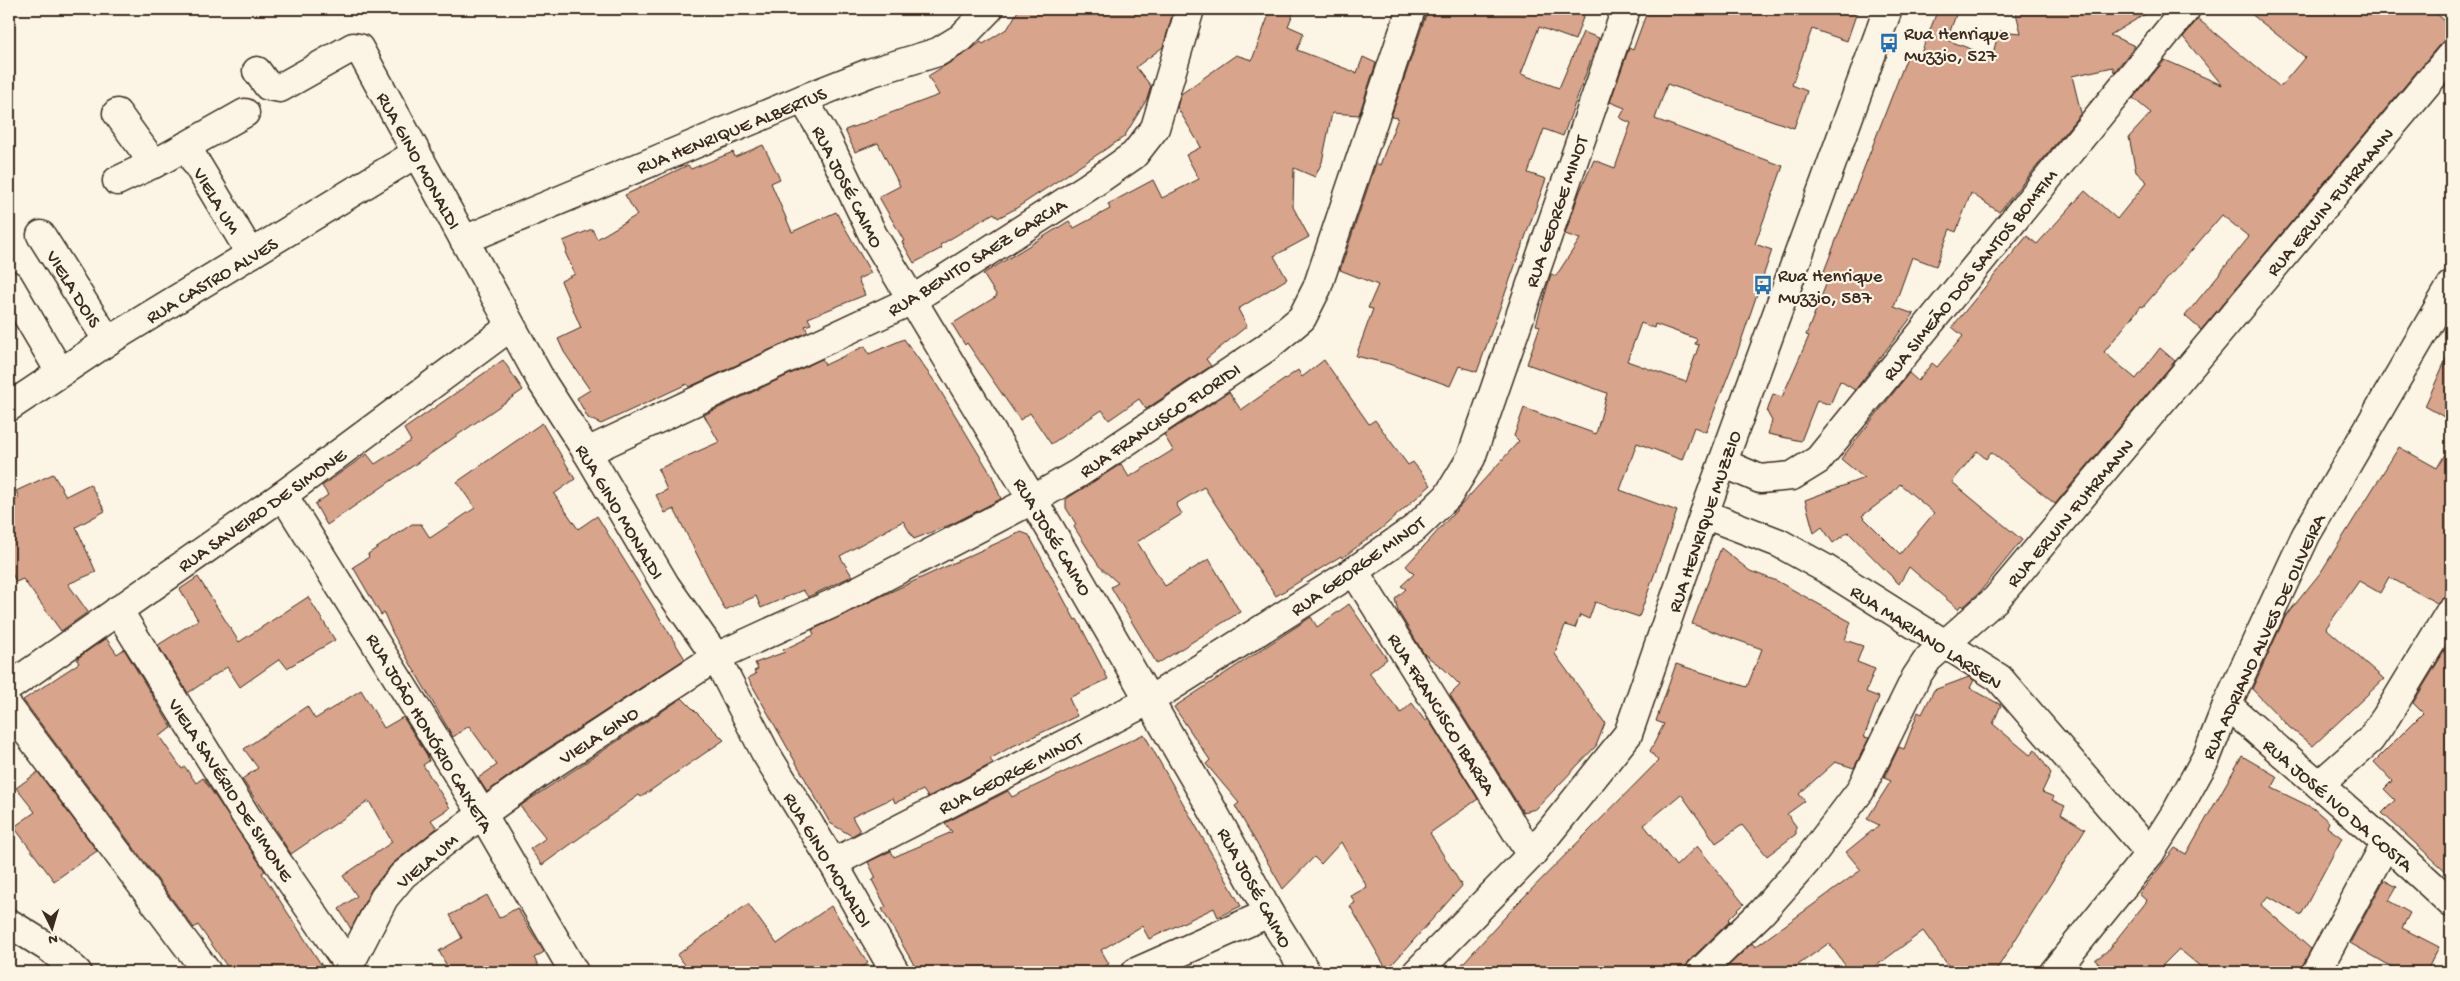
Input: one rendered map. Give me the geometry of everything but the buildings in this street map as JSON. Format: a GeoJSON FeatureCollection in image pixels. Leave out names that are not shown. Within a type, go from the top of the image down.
{"type":"FeatureCollection","features":[{"type":"Feature","properties":{"kind":"street","name":"RUA HENRIQUE ALBERTUS"},"geometry":{"type":"LineString","coordinates":[[464,240],[803,99],[869,73],[938,52],[961,38],[989,9]]}},
{"type":"Feature","properties":{"kind":"street","name":"RUA BENITO SAEZ GARCIA"},"geometry":{"type":"LineString","coordinates":[[586,452],[912,300],[1088,187],[1134,155],[1155,128],[1190,9]]}},
{"type":"Feature","properties":{"kind":"street","name":"RUA FRANCISCO FLORIDI"},"geometry":{"type":"LineString","coordinates":[[716,657],[836,602],[1032,500],[1079,473],[1266,348],[1302,318],[1317,288],[1411,9]]}},
{"type":"Feature","properties":{"kind":"street","name":"RUA GEORGE MINOT"},"geometry":{"type":"LineString","coordinates":[[833,862],[1150,700],[1354,571],[1420,523],[1448,496],[1471,458],[1626,9]]}},
{"type":"Feature","properties":{"kind":"street","name":"RUA HENRIQUE MUZZIO"},"geometry":{"type":"LineString","coordinates":[[1417,972],[1531,855],[1628,734],[1704,514],[1888,9]]}},
{"type":"Feature","properties":{"kind":"street","name":"RUA SIMEÃO DOS SANTOS BOMFIM"},"geometry":{"type":"LineString","coordinates":[[1723,463],[1760,479],[1792,476],[1818,460],[2186,9]]}},
{"type":"Feature","properties":{"kind":"street","name":"RUA GINO MONALDI"},"geometry":{"type":"LineString","coordinates":[[257,71],[268,86],[280,88],[356,47],[359,48],[510,327],[666,586],[716,657],[765,752],[833,862],[895,972]]}},
{"type":"Feature","properties":{"kind":"street","name":"RUA ERWIN FUHRMANN"},"geometry":{"type":"LineString","coordinates":[[1700,972],[1761,913],[1800,869],[1860,791],[1916,677],[1928,659],[1996,599],[2451,55]]}},
{"type":"Feature","properties":{"kind":"street","name":"RUA JOSÉ CAIMO"},"geometry":{"type":"LineString","coordinates":[[803,99],[826,138],[873,236],[1150,700],[1269,913],[1306,972]]}},
{"type":"Feature","properties":{"kind":"street"},"geometry":{"type":"LineString","coordinates":[[117,113],[154,164]]}},
{"type":"Feature","properties":{"kind":"street","name":"VIELA UM"},"geometry":{"type":"LineString","coordinates":[[117,181],[154,164],[245,113]]}},
{"type":"Feature","properties":{"kind":"street","name":"VIELA UM"},"geometry":{"type":"LineString","coordinates":[[186,146],[251,254]]}},
{"type":"Feature","properties":{"kind":"street","name":"RUA CASTRO ALVES"},"geometry":{"type":"LineString","coordinates":[[9,407],[108,342],[415,154]]}},
{"type":"Feature","properties":{"kind":"street","name":"VIELA DOIS"},"geometry":{"type":"LineString","coordinates":[[41,234],[108,342]]}},
{"type":"Feature","properties":{"kind":"street"},"geometry":{"type":"LineString","coordinates":[[9,285],[60,372]]}},
{"type":"Feature","properties":{"kind":"street","name":"RUA ADRIANO ALVES DE OLIVEIRA"},"geometry":{"type":"LineString","coordinates":[[2054,972],[2150,853],[2178,809],[2207,756],[2227,705],[2306,535],[2451,286]]}},
{"type":"Feature","properties":{"kind":"street","name":"RUA SAVEIRO DE SIMONE"},"geometry":{"type":"LineString","coordinates":[[9,687],[283,495],[510,327]]}},
{"type":"Feature","properties":{"kind":"street","name":"RUA JOÃO HONÓRIO CAIXETA"},"geometry":{"type":"LineString","coordinates":[[283,495],[483,815],[574,972]]}},
{"type":"Feature","properties":{"kind":"street","name":"RUA MARIANO LARSEN"},"geometry":{"type":"LineString","coordinates":[[1704,514],[1778,543],[1826,569],[1998,678],[2150,853]]}},
{"type":"Feature","properties":{"kind":"street","name":"RUA FRANCISCO IBARRA"},"geometry":{"type":"LineString","coordinates":[[1354,571],[1531,855]]}},
{"type":"Feature","properties":{"kind":"street","name":"VIELA SAVÉRIO DE SIMONE"},"geometry":{"type":"LineString","coordinates":[[118,610],[246,816],[350,966]]}},
{"type":"Feature","properties":{"kind":"street"},"geometry":{"type":"LineString","coordinates":[[2319,785],[2370,740],[2451,610]]}},
{"type":"Feature","properties":{"kind":"street","name":"VIELA GINO"},"geometry":{"type":"LineString","coordinates":[[483,815],[540,773],[716,657]]}},
{"type":"Feature","properties":{"kind":"street","name":"RUA JOSÉ IVO DA COSTA"},"geometry":{"type":"LineString","coordinates":[[2227,705],[2386,843],[2451,903]]}},
{"type":"Feature","properties":{"kind":"street"},"geometry":{"type":"LineString","coordinates":[[9,708],[207,972]]}},
{"type":"Feature","properties":{"kind":"street","name":"VIELA UM"},"geometry":{"type":"LineString","coordinates":[[350,966],[379,906],[402,875],[442,843],[483,815]]}},
{"type":"Feature","properties":{"kind":"street"},"geometry":{"type":"LineString","coordinates":[[2316,972],[2386,843]]}},
{"type":"Feature","properties":{"kind":"street"},"geometry":{"type":"LineString","coordinates":[[1136,972],[1269,913]]}},
{"type":"Feature","properties":{"kind":"street"},"geometry":{"type":"LineString","coordinates":[[9,923],[52,950],[77,972]]}},
{"type":"Feature","properties":{"kind":"place","name":"Rua Henrique Muzzio, 527"},"geometry":{"type":"Point","coordinates":[1889,43]}},
{"type":"Feature","properties":{"kind":"place","name":"Rua Henrique Muzzio, 587"},"geometry":{"type":"Point","coordinates":[1763,285]}}]}
